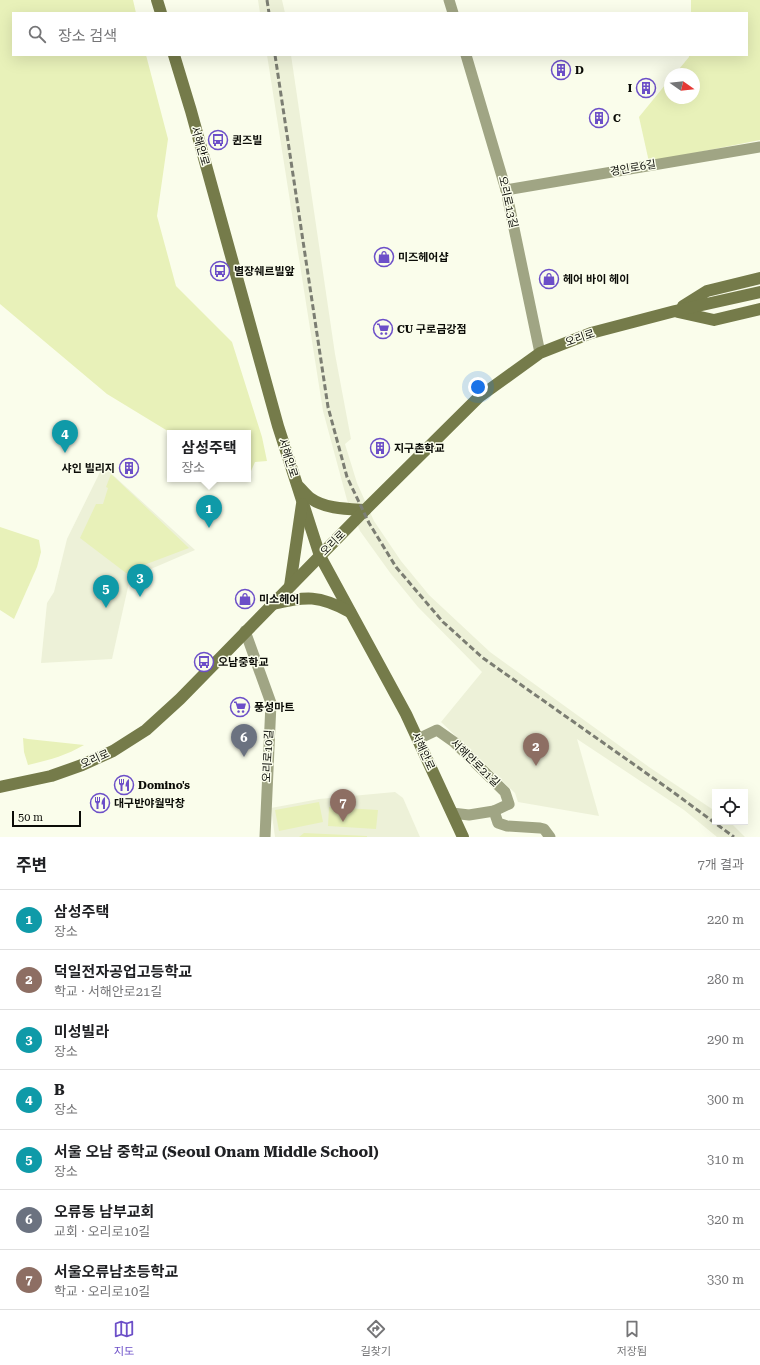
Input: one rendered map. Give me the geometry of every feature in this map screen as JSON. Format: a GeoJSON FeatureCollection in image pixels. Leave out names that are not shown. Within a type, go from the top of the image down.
{"type":"FeatureCollection","features":[{"type":"Feature","properties":{"kind":"main road"},"geometry":{"type":"LineString","coordinates":[[157,0],[161,12]]}},
{"type":"Feature","properties":{"kind":"main road","name":"서해안로"},"geometry":{"type":"LineString","coordinates":[[174,56],[191,111],[278,426],[320,556],[406,714],[464,837]]}},
{"type":"Feature","properties":{"kind":"main road","name":"오리로"},"geometry":{"type":"LineString","coordinates":[[675,311],[707,291],[760,278]]}},
{"type":"Feature","properties":{"kind":"main road","name":"오리로"},"geometry":{"type":"LineString","coordinates":[[0,787],[50,776],[82,765],[113,751],[141,734],[180,699],[245,631],[479,397],[540,352],[591,333],[675,311],[760,292]]}},
{"type":"Feature","properties":{"kind":"main road","name":"오리로"},"geometry":{"type":"LineString","coordinates":[[675,311],[714,320],[760,309]]}},
{"type":"Feature","properties":{"kind":"main road"},"geometry":{"type":"LineString","coordinates":[[297,486],[311,499],[320,504],[365,510]]}},
{"type":"Feature","properties":{"kind":"main road"},"geometry":{"type":"LineString","coordinates":[[290,586],[302,502]]}},
{"type":"Feature","properties":{"kind":"main road"},"geometry":{"type":"LineString","coordinates":[[272,604],[296,598],[320,599],[335,604],[350,612]]}},
{"type":"Feature","properties":{"kind":"street"},"geometry":{"type":"LineString","coordinates":[[449,0],[453,12]]}},
{"type":"Feature","properties":{"kind":"street","name":"오리로13길"},"geometry":{"type":"LineString","coordinates":[[466,56],[506,190],[540,352]]}},
{"type":"Feature","properties":{"kind":"street","name":"경인로6길"},"geometry":{"type":"LineString","coordinates":[[506,190],[760,146]]}},
{"type":"Feature","properties":{"kind":"street","name":"오리로10길"},"geometry":{"type":"LineString","coordinates":[[245,631],[271,703],[264,837]]}},
{"type":"Feature","properties":{"kind":"street","name":"서해안로21길"},"geometry":{"type":"LineString","coordinates":[[418,739],[437,730],[454,742],[505,792],[509,804],[494,811],[468,815],[452,813]]}},
{"type":"Feature","properties":{"kind":"street"},"geometry":{"type":"LineString","coordinates":[[494,811],[498,823],[507,826],[544,829],[550,837]]}},
{"type":"Feature","properties":{"kind":"shaded area"},"geometry":{"type":"Polygon","coordinates":[[[258,0],[282,0],[285,12],[260,12],[258,0]]]}},
{"type":"Feature","properties":{"kind":"shaded area"},"geometry":{"type":"Polygon","coordinates":[[[267,56],[291,56],[335,354],[351,439],[345,444],[357,483],[374,521],[401,561],[429,595],[490,652],[649,767],[712,809],[712,825],[733,825],[745,837],[717,837],[684,810],[577,739],[599,816],[518,802],[515,793],[441,722],[482,672],[418,607],[391,574],[360,531],[347,500],[323,411],[267,56]]]}},
{"type":"Feature","properties":{"kind":"shaded area"},"geometry":{"type":"Polygon","coordinates":[[[103,466],[195,550],[130,578],[112,659],[41,663],[47,603],[54,592],[67,539],[103,466]]]}},
{"type":"Feature","properties":{"kind":"shaded area"},"geometry":{"type":"Polygon","coordinates":[[[395,792],[403,798],[420,837],[275,837],[271,808],[319,799],[395,792]]]}},
{"type":"Feature","properties":{"kind":"green space"},"geometry":{"type":"Polygon","coordinates":[[[0,0],[133,0],[136,12],[12,12],[12,56],[146,56],[168,139],[157,216],[176,286],[232,342],[262,437],[267,461],[255,462],[251,471],[251,430],[167,431],[107,394],[0,304],[0,0]]]}},
{"type":"Feature","properties":{"kind":"green space"},"geometry":{"type":"Polygon","coordinates":[[[691,0],[760,0],[760,140],[649,162],[639,117],[664,86],[664,104],[700,104],[700,68],[680,68],[689,56],[748,56],[748,12],[691,12],[691,0]]]}},
{"type":"Feature","properties":{"kind":"green space"},"geometry":{"type":"Polygon","coordinates":[[[111,474],[189,548],[136,568],[133,572],[126,573],[80,538],[96,504],[103,504],[108,488],[106,487],[111,474]]]}},
{"type":"Feature","properties":{"kind":"green space"},"geometry":{"type":"Polygon","coordinates":[[[0,527],[39,540],[41,552],[37,567],[14,619],[0,610],[0,527]]]}},
{"type":"Feature","properties":{"kind":"green space"},"geometry":{"type":"Polygon","coordinates":[[[23,738],[84,745],[57,757],[28,765],[24,752],[23,738]]]}},
{"type":"Feature","properties":{"kind":"green space"},"geometry":{"type":"Polygon","coordinates":[[[319,802],[323,822],[279,831],[275,810],[319,802]]]}},
{"type":"Feature","properties":{"kind":"green space"},"geometry":{"type":"Polygon","coordinates":[[[329,807],[378,810],[376,829],[328,826],[329,807]]]}},
{"type":"Feature","properties":{"kind":"green space"},"geometry":{"type":"Polygon","coordinates":[[[304,833],[367,836],[367,837],[299,837],[304,833]]]}},
{"type":"Feature","properties":{"kind":"railway"},"geometry":{"type":"LineString","coordinates":[[267,0],[269,12]]}},
{"type":"Feature","properties":{"kind":"railway"},"geometry":{"type":"LineString","coordinates":[[275,56],[328,407],[347,477],[369,523],[396,567],[443,622],[483,658],[673,792],[734,837]]}},
{"type":"Feature","properties":{"kind":"place","name":"D"},"geometry":{"type":"Point","coordinates":[561,70]}},
{"type":"Feature","properties":{"kind":"place","name":"I"},"geometry":{"type":"Point","coordinates":[646,88]}},
{"type":"Feature","properties":{"kind":"place","name":"C"},"geometry":{"type":"Point","coordinates":[599,118]}},
{"type":"Feature","properties":{"kind":"place","name":"퀸즈빌"},"geometry":{"type":"Point","coordinates":[218,140]}},
{"type":"Feature","properties":{"kind":"place","name":"미즈헤어샵"},"geometry":{"type":"Point","coordinates":[384,257]}},
{"type":"Feature","properties":{"kind":"place","name":"별장쉐르빌앞"},"geometry":{"type":"Point","coordinates":[220,271]}},
{"type":"Feature","properties":{"kind":"place","name":"헤어 바이 헤이"},"geometry":{"type":"Point","coordinates":[549,279]}},
{"type":"Feature","properties":{"kind":"place","name":"CU 구로금강점"},"geometry":{"type":"Point","coordinates":[383,329]}},
{"type":"Feature","properties":{"kind":"place","name":"지구촌학교"},"geometry":{"type":"Point","coordinates":[380,448]}},
{"type":"Feature","properties":{"kind":"place","name":"B"},"geometry":{"type":"Point","coordinates":[65,453]}},
{"type":"Feature","properties":{"kind":"place","name":"샤인 빌리지"},"geometry":{"type":"Point","coordinates":[129,468]}},
{"type":"Feature","properties":{"kind":"place","name":"삼성주택"},"geometry":{"type":"Point","coordinates":[209,528]}},
{"type":"Feature","properties":{"kind":"place","name":"미성빌라"},"geometry":{"type":"Point","coordinates":[140,597]}},
{"type":"Feature","properties":{"kind":"place","name":"미소헤어"},"geometry":{"type":"Point","coordinates":[245,599]}},
{"type":"Feature","properties":{"kind":"place","name":"서울 오남 중학교 (Seoul Onam Middle School)"},"geometry":{"type":"Point","coordinates":[106,608]}},
{"type":"Feature","properties":{"kind":"place","name":"오남중학교"},"geometry":{"type":"Point","coordinates":[204,662]}},
{"type":"Feature","properties":{"kind":"place","name":"풍성마트"},"geometry":{"type":"Point","coordinates":[240,707]}},
{"type":"Feature","properties":{"kind":"place","name":"오류동 남부교회"},"geometry":{"type":"Point","coordinates":[244,757]}},
{"type":"Feature","properties":{"kind":"place","name":"덕일전자공업고등학교"},"geometry":{"type":"Point","coordinates":[536,766]}},
{"type":"Feature","properties":{"kind":"place","name":"Domino's"},"geometry":{"type":"Point","coordinates":[124,785]}},
{"type":"Feature","properties":{"kind":"place","name":"대구반야월막창"},"geometry":{"type":"Point","coordinates":[100,803]}},
{"type":"Feature","properties":{"kind":"place","name":"서울오류남초등학교"},"geometry":{"type":"Point","coordinates":[343,822]}}]}
